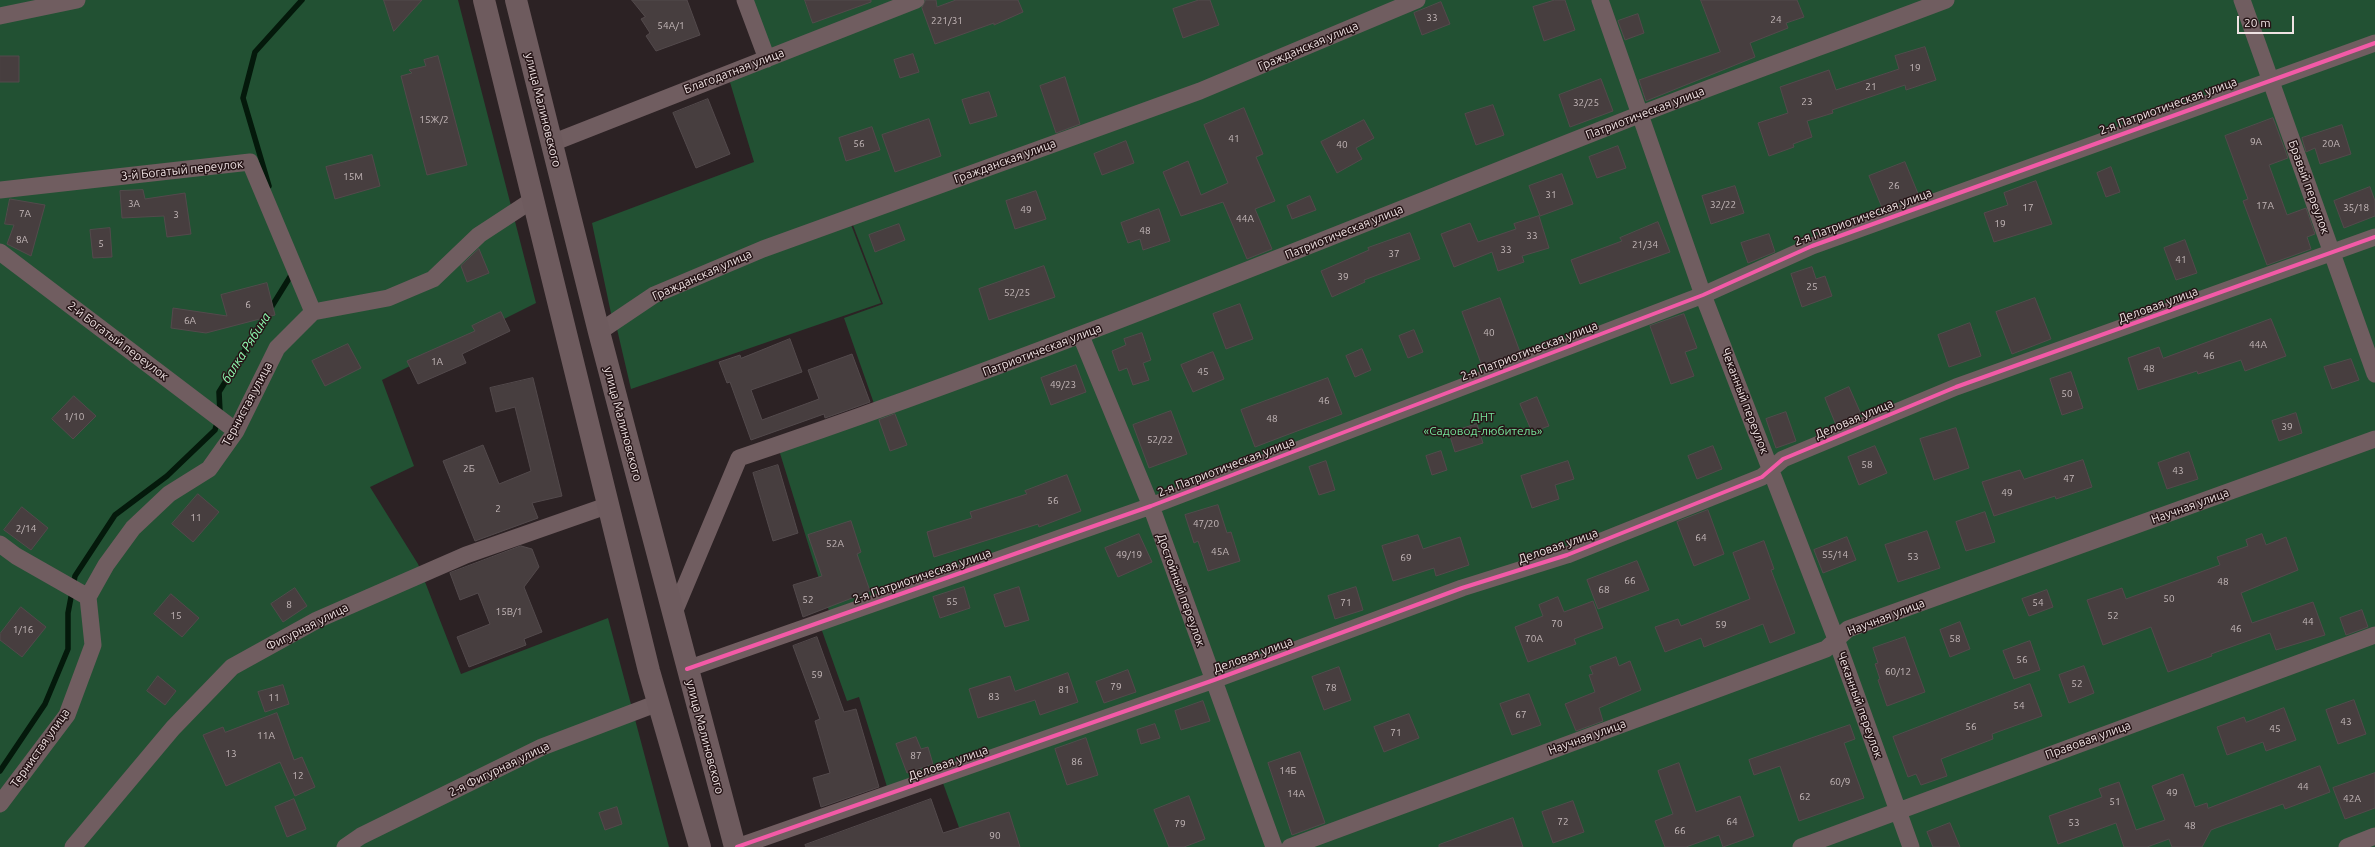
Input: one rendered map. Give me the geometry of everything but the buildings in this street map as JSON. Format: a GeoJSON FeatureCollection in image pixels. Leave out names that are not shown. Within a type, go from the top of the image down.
{"type":"FeatureCollection","features":[{"type":"Feature","properties":{"kind":"highway"},"geometry":{"type":"LineString","coordinates":[[484,0],[658,702],[700,847]]}},
{"type":"Feature","properties":{"kind":"highway","name":"улица Малиновского"},"geometry":{"type":"LineString","coordinates":[[516,0],[599,332],[687,669],[736,847]]}},
{"type":"Feature","properties":{"kind":"street"},"geometry":{"type":"LineString","coordinates":[[0,16],[76,0]]}},
{"type":"Feature","properties":{"kind":"street"},"geometry":{"type":"LineString","coordinates":[[745,0],[767,59]]}},
{"type":"Feature","properties":{"kind":"street","name":"Благодатная улица"},"geometry":{"type":"LineString","coordinates":[[552,143],[916,0]]}},
{"type":"Feature","properties":{"kind":"street","name":"Гражданская улица"},"geometry":{"type":"LineString","coordinates":[[599,332],[654,295],[763,249],[1200,91],[1417,0]]}},
{"type":"Feature","properties":{"kind":"street","name":"Чеканный переулок"},"geometry":{"type":"LineString","coordinates":[[1600,0],[1639,115],[1704,295],[1836,639],[1911,847]]}},
{"type":"Feature","properties":{"kind":"street","name":"Патриотическая улица"},"geometry":{"type":"LineString","coordinates":[[673,615],[739,458],[875,412],[1081,336],[1639,115],[1946,0]]}},
{"type":"Feature","properties":{"kind":"street","name":"Бравый переулок"},"geometry":{"type":"LineString","coordinates":[[2242,0],[2375,374]]}},
{"type":"Feature","properties":{"kind":"street","name":"2-я Патриотическая улица"},"geometry":{"type":"LineString","coordinates":[[687,669],[1151,506],[1704,295],[1812,246],[2271,79],[2375,43]]}},
{"type":"Feature","properties":{"kind":"street","name":"3-й Богатый переулок"},"geometry":{"type":"LineString","coordinates":[[0,190],[250,162],[313,312]]}},
{"type":"Feature","properties":{"kind":"street"},"geometry":{"type":"LineString","coordinates":[[313,312],[388,298],[433,279],[479,235],[534,199]]}},
{"type":"Feature","properties":{"kind":"street","name":"Деловая улица"},"geometry":{"type":"LineString","coordinates":[[736,847],[1214,680],[1462,588],[1567,555],[1762,477],[1783,459],[1956,388],[2375,237]]}},
{"type":"Feature","properties":{"kind":"street","name":"2-й Богатый переулок"},"geometry":{"type":"LineString","coordinates":[[0,252],[236,431]]}},
{"type":"Feature","properties":{"kind":"street","name":"Тернистая улица"},"geometry":{"type":"LineString","coordinates":[[0,804],[67,715],[92,645],[88,598],[106,565],[133,528],[169,494],[209,469],[236,431],[277,348],[313,312]]}},
{"type":"Feature","properties":{"kind":"street","name":"Достойный переулок"},"geometry":{"type":"LineString","coordinates":[[1081,336],[1151,506],[1274,847]]}},
{"type":"Feature","properties":{"kind":"street","name":"Научная улица"},"geometry":{"type":"LineString","coordinates":[[1290,847],[1826,649],[1848,629],[2375,439]]}},
{"type":"Feature","properties":{"kind":"street","name":"Фигурная улица"},"geometry":{"type":"LineString","coordinates":[[73,847],[173,728],[232,667],[317,620],[466,555],[609,505]]}},
{"type":"Feature","properties":{"kind":"street"},"geometry":{"type":"LineString","coordinates":[[0,544],[16,556],[88,598]]}},
{"type":"Feature","properties":{"kind":"street","name":"Правовая улица"},"geometry":{"type":"LineString","coordinates":[[1801,847],[2375,635]]}},
{"type":"Feature","properties":{"kind":"street","name":"2-я Фигурная улица"},"geometry":{"type":"LineString","coordinates":[[345,847],[361,836],[542,747],[658,702]]}},
{"type":"Feature","properties":{"kind":"street"},"geometry":{"type":"LineString","coordinates":[[2347,847],[2375,836]]}},
{"type":"Feature","properties":{"kind":"green space"},"geometry":{"type":"Polygon","coordinates":[[[0,0],[458,0],[536,303],[382,380],[414,466],[370,487],[418,564],[461,674],[608,618],[669,847],[0,847],[0,0]]]}},
{"type":"Feature","properties":{"kind":"green space","name":"ДНТ «Садовод-любитель»"},"geometry":{"type":"Polygon","coordinates":[[[753,0],[2375,0],[2375,847],[966,847],[939,772],[888,790],[859,697],[847,701],[821,628],[833,624],[779,450],[878,415],[844,318],[883,304],[848,212],[612,318],[592,223],[754,162],[729,79],[776,62],[753,0]]]}},
{"type":"Feature","properties":{"kind":"green space"},"geometry":{"type":"Polygon","coordinates":[[[850,222],[881,303],[631,389],[617,329],[661,298],[850,222]]]}},
{"type":"Feature","properties":{"kind":"waterway","name":"балка Рябина"},"geometry":{"type":"LineString","coordinates":[[269,186],[243,98],[255,52],[302,0]]}},
{"type":"Feature","properties":{"kind":"waterway","name":"балка Рябина"},"geometry":{"type":"LineString","coordinates":[[0,771],[45,704],[68,649],[68,613],[75,576],[115,515],[167,476],[215,430],[220,412],[219,392],[293,272]]}},
{"type":"Feature","properties":{"kind":"cycle path"},"geometry":{"type":"LineString","coordinates":[[687,669],[1151,506],[1703,295],[1812,246],[2375,43]]}},
{"type":"Feature","properties":{"kind":"cycle path"},"geometry":{"type":"LineString","coordinates":[[737,847],[1214,680],[1462,588],[1567,555],[1762,477],[1783,459],[1956,387],[2375,237]]}}]}
